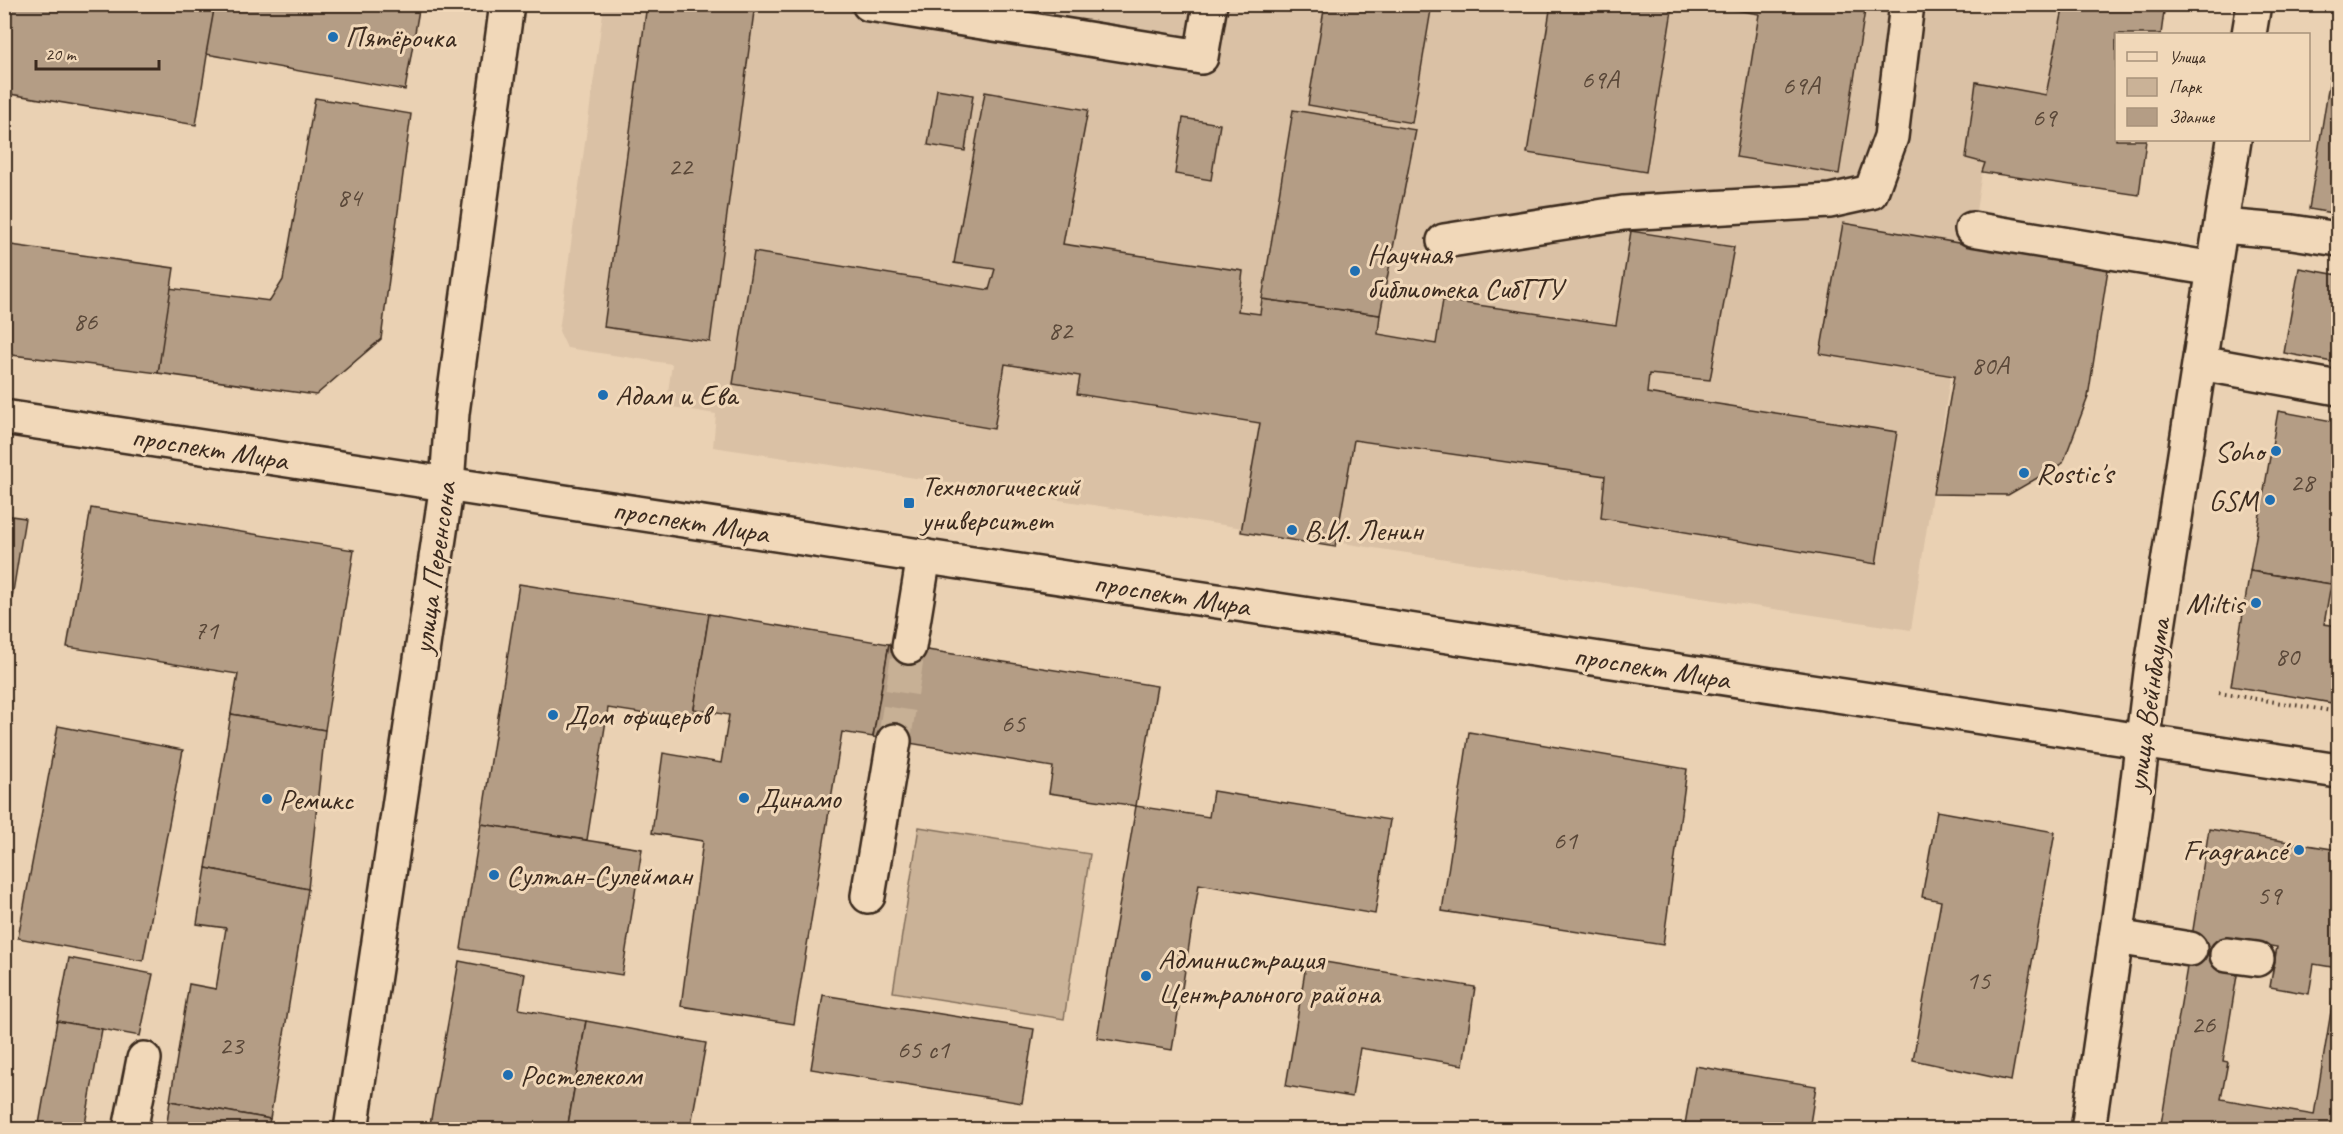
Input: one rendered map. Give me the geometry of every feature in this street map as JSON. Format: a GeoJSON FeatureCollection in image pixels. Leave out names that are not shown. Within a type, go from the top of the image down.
{"type":"FeatureCollection","features":[{"type":"Feature","properties":{"kind":"main road","name":"улица Перенсона"},"geometry":{"type":"LineString","coordinates":[[351,1130],[447,484],[452,413],[507,4]]}},
{"type":"Feature","properties":{"kind":"main road"},"geometry":{"type":"LineString","coordinates":[[869,4],[1201,57],[1210,4]]}},
{"type":"Feature","properties":{"kind":"main road"},"geometry":{"type":"LineString","coordinates":[[1444,241],[1623,213],[1830,201],[1871,192],[1891,136],[1907,4]]}},
{"type":"Feature","properties":{"kind":"main road"},"geometry":{"type":"LineString","coordinates":[[2249,33],[2254,4]]}},
{"type":"Feature","properties":{"kind":"main road","name":"улица Вейнбаума"},"geometry":{"type":"LineString","coordinates":[[2088,1130],[2151,672],[2234,141]]}},
{"type":"Feature","properties":{"kind":"main road"},"geometry":{"type":"LineString","coordinates":[[2222,226],[2338,239]]}},
{"type":"Feature","properties":{"kind":"main road"},"geometry":{"type":"LineString","coordinates":[[1972,229],[2214,268]]}},
{"type":"Feature","properties":{"kind":"main road"},"geometry":{"type":"LineString","coordinates":[[2200,363],[2338,388]]}},
{"type":"Feature","properties":{"kind":"main road","name":"проспект Мира"},"geometry":{"type":"LineString","coordinates":[[4,417],[2338,771]]}},
{"type":"Feature","properties":{"kind":"main road"},"geometry":{"type":"LineString","coordinates":[[909,647],[924,556]]}},
{"type":"Feature","properties":{"kind":"main road"},"geometry":{"type":"LineString","coordinates":[[868,896],[894,741]]}},
{"type":"Feature","properties":{"kind":"main road"},"geometry":{"type":"LineString","coordinates":[[2116,938],[2190,949]]}},
{"type":"Feature","properties":{"kind":"main road"},"geometry":{"type":"LineString","coordinates":[[130,1130],[144,1059]]}},
{"type":"Feature","properties":{"kind":"path"},"geometry":{"type":"LineString","coordinates":[[2219,693],[2338,712]]}},
{"type":"Feature","properties":{"kind":"shaded area"},"geometry":{"type":"Polygon","coordinates":[[[604,5],[2165,5],[2161,33],[2115,33],[2115,141],[2146,141],[2139,195],[1982,172],[1911,630],[713,447],[716,414],[666,406],[672,364],[567,348],[559,331],[604,5]]]}},
{"type":"Feature","properties":{"kind":"green space"},"geometry":{"type":"Polygon","coordinates":[[[919,827],[1090,854],[1064,1019],[893,992],[919,827]]]}},
{"type":"Feature","properties":{"kind":"building"},"geometry":{"type":"Polygon","coordinates":[[[4,4],[172,4],[214,11],[196,125],[4,93],[4,4]]]}},
{"type":"Feature","properties":{"kind":"building"},"geometry":{"type":"Polygon","coordinates":[[[215,4],[420,4],[405,90],[206,54],[215,4]]]}},
{"type":"Feature","properties":{"kind":"building"},"geometry":{"type":"Polygon","coordinates":[[[647,4],[755,4],[710,342],[604,327],[647,4]]]}},
{"type":"Feature","properties":{"kind":"building"},"geometry":{"type":"Polygon","coordinates":[[[1325,4],[1432,4],[1412,123],[1308,105],[1325,4]]]}},
{"type":"Feature","properties":{"kind":"building"},"geometry":{"type":"Polygon","coordinates":[[[1551,4],[1673,4],[1646,172],[1527,153],[1551,4]]]}},
{"type":"Feature","properties":{"kind":"building"},"geometry":{"type":"Polygon","coordinates":[[[1703,4],[1866,4],[1839,174],[1736,157],[1759,14],[1703,4]]]}},
{"type":"Feature","properties":{"kind":"building"},"geometry":{"type":"Polygon","coordinates":[[[2064,4],[2165,4],[2161,33],[2115,33],[2115,141],[2146,141],[2139,195],[1982,172],[1985,163],[1966,158],[1976,82],[2046,95],[2064,4]]]}},
{"type":"Feature","properties":{"kind":"building"},"geometry":{"type":"Polygon","coordinates":[[[2338,26],[2338,66],[2332,65],[2338,26]]]}},
{"type":"Feature","properties":{"kind":"building"},"geometry":{"type":"Polygon","coordinates":[[[2332,65],[2338,66],[2338,214],[2309,209],[2332,65]]]}},
{"type":"Feature","properties":{"kind":"building"},"geometry":{"type":"Polygon","coordinates":[[[937,89],[973,95],[965,151],[928,145],[937,89]]]}},
{"type":"Feature","properties":{"kind":"building"},"geometry":{"type":"Polygon","coordinates":[[[985,92],[1088,110],[1063,244],[1243,271],[1238,311],[1260,314],[1262,299],[1380,315],[1378,334],[1436,344],[1443,300],[1616,325],[1631,231],[1734,247],[1710,380],[1649,374],[1647,393],[1897,432],[1876,564],[1601,518],[1605,476],[1354,440],[1335,547],[1241,532],[1260,423],[1077,394],[1080,376],[1005,364],[994,429],[733,384],[754,252],[989,290],[995,269],[954,263],[985,92]]]}},
{"type":"Feature","properties":{"kind":"building"},"geometry":{"type":"Polygon","coordinates":[[[315,98],[411,114],[381,339],[316,395],[158,373],[169,288],[270,301],[283,280],[315,98]]]}},
{"type":"Feature","properties":{"kind":"building"},"geometry":{"type":"Polygon","coordinates":[[[1293,110],[1416,130],[1380,315],[1262,299],[1293,110]]]}},
{"type":"Feature","properties":{"kind":"building"},"geometry":{"type":"Polygon","coordinates":[[[1183,118],[1220,124],[1211,180],[1175,174],[1183,118]]]}},
{"type":"Feature","properties":{"kind":"building"},"geometry":{"type":"Polygon","coordinates":[[[1843,223],[2108,269],[2088,397],[2063,463],[2008,495],[1933,494],[1954,376],[1820,354],[1843,223]]]}},
{"type":"Feature","properties":{"kind":"building"},"geometry":{"type":"Polygon","coordinates":[[[4,244],[174,268],[158,373],[4,354],[4,244]]]}},
{"type":"Feature","properties":{"kind":"building"},"geometry":{"type":"Polygon","coordinates":[[[2299,268],[2338,275],[2338,363],[2284,353],[2299,268]]]}},
{"type":"Feature","properties":{"kind":"building"},"geometry":{"type":"Polygon","coordinates":[[[2278,411],[2338,422],[2338,542],[2331,584],[2250,571],[2278,411]]]}},
{"type":"Feature","properties":{"kind":"building"},"geometry":{"type":"Polygon","coordinates":[[[91,508],[354,550],[325,730],[231,714],[238,674],[67,647],[91,508]]]}},
{"type":"Feature","properties":{"kind":"building"},"geometry":{"type":"Polygon","coordinates":[[[4,515],[25,518],[4,647],[4,515]]]}},
{"type":"Feature","properties":{"kind":"building"},"geometry":{"type":"Polygon","coordinates":[[[2250,571],[2331,584],[2324,624],[2338,626],[2338,704],[2231,686],[2250,571]]]}},
{"type":"Feature","properties":{"kind":"building","name":"Дом офицеров"},"geometry":{"type":"Polygon","coordinates":[[[519,584],[709,614],[692,721],[608,708],[587,840],[481,824],[519,584]]]}},
{"type":"Feature","properties":{"kind":"building","name":"Динамо"},"geometry":{"type":"Polygon","coordinates":[[[709,614],[889,644],[873,737],[842,732],[794,1024],[681,1006],[703,841],[652,833],[663,753],[721,763],[729,715],[694,709],[709,614]]]}},
{"type":"Feature","properties":{"kind":"building"},"geometry":{"type":"Polygon","coordinates":[[[889,644],[1157,686],[1136,806],[1049,793],[1053,767],[873,737],[889,644]]]}},
{"type":"Feature","properties":{"kind":"building","name":"Ремикс"},"geometry":{"type":"Polygon","coordinates":[[[231,714],[325,730],[308,889],[206,868],[231,714]]]}},
{"type":"Feature","properties":{"kind":"building"},"geometry":{"type":"Polygon","coordinates":[[[58,726],[183,750],[143,961],[18,938],[58,726]]]}},
{"type":"Feature","properties":{"kind":"building"},"geometry":{"type":"Polygon","coordinates":[[[1469,732],[1687,769],[1663,945],[1442,911],[1469,732]]]}},
{"type":"Feature","properties":{"kind":"building","name":"Администрация Центрального района"},"geometry":{"type":"Polygon","coordinates":[[[1213,791],[1390,820],[1375,914],[1199,884],[1172,1050],[1097,1038],[1136,806],[1209,817],[1213,791]]]}},
{"type":"Feature","properties":{"kind":"building"},"geometry":{"type":"Polygon","coordinates":[[[1937,811],[2055,832],[2011,1081],[1913,1060],[1941,901],[1922,897],[1937,811]]]}},
{"type":"Feature","properties":{"kind":"building"},"geometry":{"type":"Polygon","coordinates":[[[481,824],[642,849],[622,975],[461,949],[481,824]]]}},
{"type":"Feature","properties":{"kind":"building"},"geometry":{"type":"Polygon","coordinates":[[[2209,829],[2338,850],[2338,968],[2314,964],[2309,994],[2270,987],[2277,947],[2230,939],[2227,955],[2190,949],[2209,829]]]}},
{"type":"Feature","properties":{"kind":"building"},"geometry":{"type":"Polygon","coordinates":[[[206,868],[308,889],[270,1119],[170,1101],[189,984],[216,989],[226,928],[197,924],[206,868]]]}},
{"type":"Feature","properties":{"kind":"building"},"geometry":{"type":"Polygon","coordinates":[[[2190,949],[2240,957],[2223,1061],[2228,1062],[2221,1099],[2314,1115],[2335,987],[2338,988],[2338,1130],[2160,1130],[2190,949]]]}},
{"type":"Feature","properties":{"kind":"building"},"geometry":{"type":"Polygon","coordinates":[[[69,958],[153,974],[140,1036],[57,1021],[69,958]]]}},
{"type":"Feature","properties":{"kind":"building"},"geometry":{"type":"Polygon","coordinates":[[[1307,959],[1475,987],[1463,1065],[1360,1048],[1352,1097],[1286,1086],[1307,959]]]}},
{"type":"Feature","properties":{"kind":"building","name":"Ростелеком"},"geometry":{"type":"Polygon","coordinates":[[[459,961],[525,974],[519,1009],[586,1021],[567,1130],[429,1130],[459,961]]]}},
{"type":"Feature","properties":{"kind":"building"},"geometry":{"type":"Polygon","coordinates":[[[823,995],[1034,1029],[1022,1103],[811,1069],[823,995]]]}},
{"type":"Feature","properties":{"kind":"building"},"geometry":{"type":"Polygon","coordinates":[[[57,1021],[102,1029],[84,1130],[38,1130],[57,1021]]]}},
{"type":"Feature","properties":{"kind":"building"},"geometry":{"type":"Polygon","coordinates":[[[586,1021],[706,1043],[690,1130],[567,1130],[586,1021]]]}},
{"type":"Feature","properties":{"kind":"building"},"geometry":{"type":"Polygon","coordinates":[[[1695,1066],[1816,1086],[1809,1130],[1684,1130],[1695,1066]]]}},
{"type":"Feature","properties":{"kind":"building"},"geometry":{"type":"Polygon","coordinates":[[[170,1101],[270,1119],[267,1130],[166,1130],[170,1101]]]}},
{"type":"Feature","properties":{"kind":"tunnel"},"geometry":{"type":"LineString","coordinates":[[894,741],[909,647]]}},
{"type":"Feature","properties":{"kind":"place","name":"Пятёрочка"},"geometry":{"type":"Point","coordinates":[333,37]}},
{"type":"Feature","properties":{"kind":"place","name":"Научная библиотека СибГТУ"},"geometry":{"type":"Point","coordinates":[1355,271]}},
{"type":"Feature","properties":{"kind":"place","name":"Адам и Ева"},"geometry":{"type":"Point","coordinates":[603,395]}},
{"type":"Feature","properties":{"kind":"place","name":"Soho"},"geometry":{"type":"Point","coordinates":[2276,451]}},
{"type":"Feature","properties":{"kind":"place","name":"Rostic's"},"geometry":{"type":"Point","coordinates":[2024,473]}},
{"type":"Feature","properties":{"kind":"place","name":"GSM"},"geometry":{"type":"Point","coordinates":[2270,500]}},
{"type":"Feature","properties":{"kind":"place","name":"Технологический университет"},"geometry":{"type":"Point","coordinates":[909,503]}},
{"type":"Feature","properties":{"kind":"place","name":"В.И. Ленин"},"geometry":{"type":"Point","coordinates":[1292,530]}},
{"type":"Feature","properties":{"kind":"place","name":"Miltis"},"geometry":{"type":"Point","coordinates":[2256,603]}},
{"type":"Feature","properties":{"kind":"place","name":"Дом офицеров"},"geometry":{"type":"Point","coordinates":[553,715]}},
{"type":"Feature","properties":{"kind":"place","name":"Динамо"},"geometry":{"type":"Point","coordinates":[744,798]}},
{"type":"Feature","properties":{"kind":"place","name":"Ремикс"},"geometry":{"type":"Point","coordinates":[267,799]}},
{"type":"Feature","properties":{"kind":"place","name":"Fragrancé"},"geometry":{"type":"Point","coordinates":[2299,850]}},
{"type":"Feature","properties":{"kind":"place","name":"Султан-Сулейман"},"geometry":{"type":"Point","coordinates":[494,875]}},
{"type":"Feature","properties":{"kind":"place","name":"Администрация Центрального района"},"geometry":{"type":"Point","coordinates":[1146,976]}},
{"type":"Feature","properties":{"kind":"place","name":"Ростелеком"},"geometry":{"type":"Point","coordinates":[508,1075]}}]}
